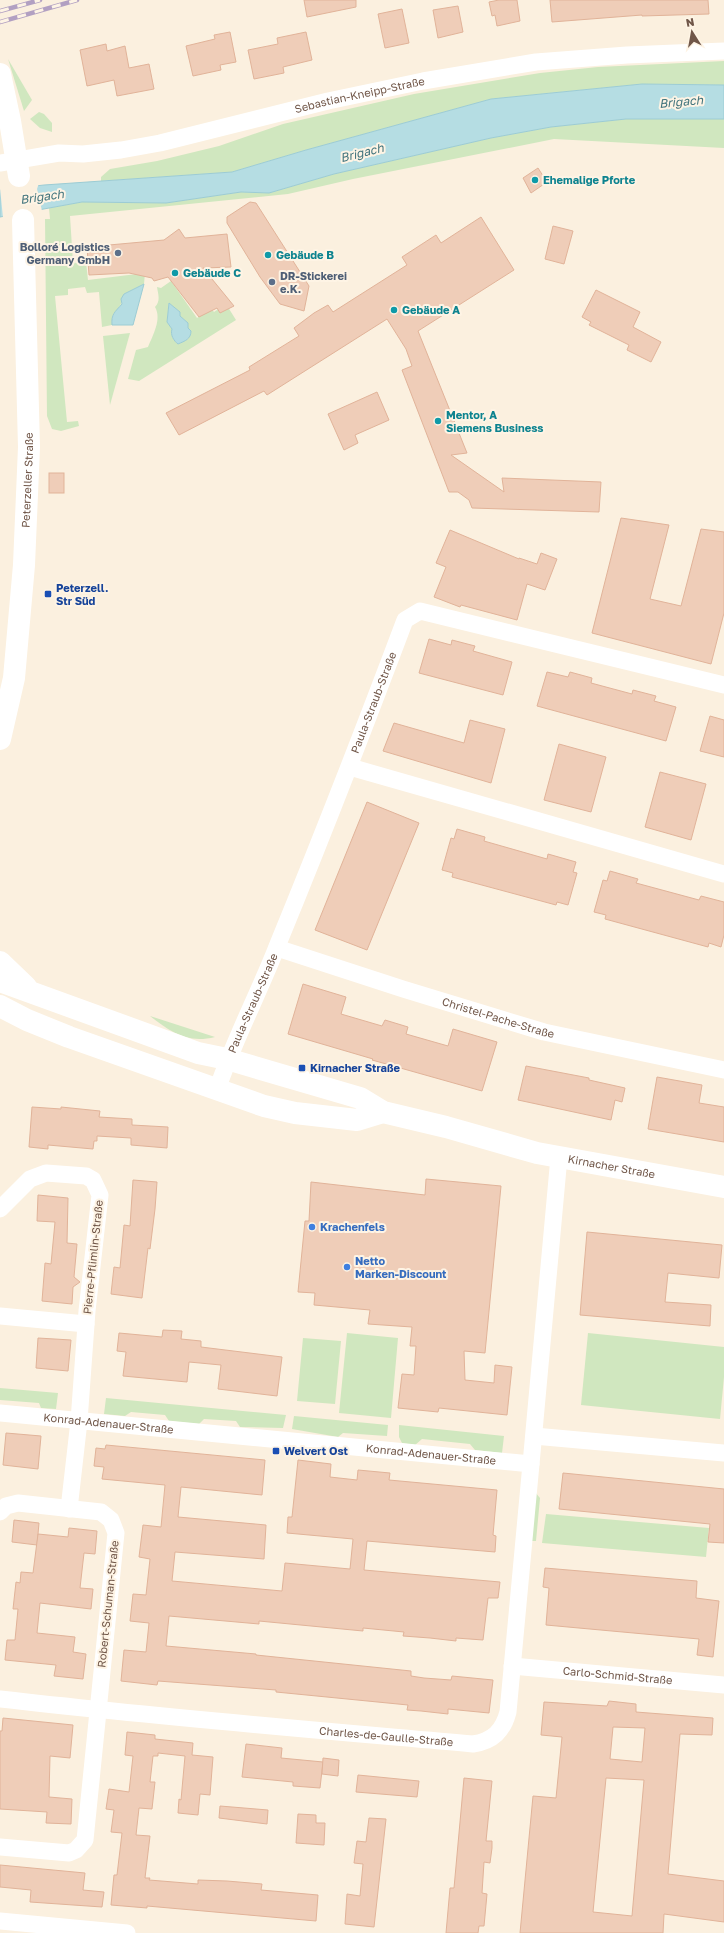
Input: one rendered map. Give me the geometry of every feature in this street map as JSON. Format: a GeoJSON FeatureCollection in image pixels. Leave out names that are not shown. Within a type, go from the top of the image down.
{"type":"FeatureCollection","features":[{"type":"Feature","properties":{"kind":"main road"},"geometry":{"type":"LineString","coordinates":[[0,74],[12,166]]}},
{"type":"Feature","properties":{"kind":"main road","name":"Peterzeller Straße"},"geometry":{"type":"LineString","coordinates":[[0,739],[14,678],[24,565],[29,447],[23,220]]}},
{"type":"Feature","properties":{"kind":"main road"},"geometry":{"type":"LineString","coordinates":[[0,962],[34,994]]}},
{"type":"Feature","properties":{"kind":"main road","name":"Kirnacher Straße"},"geometry":{"type":"LineString","coordinates":[[0,981],[198,1053],[227,1059],[360,1098],[383,1112],[446,1127],[537,1153],[724,1187]]}},
{"type":"Feature","properties":{"kind":"main road"},"geometry":{"type":"LineString","coordinates":[[0,1006],[27,1020],[69,1037],[264,1106],[295,1113],[357,1120],[383,1112]]}},
{"type":"Feature","properties":{"kind":"street","name":"Sebastian-Kneipp-Straße"},"geometry":{"type":"LineString","coordinates":[[12,166],[59,153],[83,154],[121,150],[160,142],[328,100],[423,81],[536,62],[627,55],[724,51]]}},
{"type":"Feature","properties":{"kind":"street","name":"Paula-Straub-Straße"},"geometry":{"type":"LineString","coordinates":[[217,1090],[227,1059],[277,948],[350,767],[405,620],[420,611],[724,685]]}},
{"type":"Feature","properties":{"kind":"street"},"geometry":{"type":"LineString","coordinates":[[350,767],[724,874]]}},
{"type":"Feature","properties":{"kind":"street","name":"Christel-Pache-Straße"},"geometry":{"type":"LineString","coordinates":[[277,948],[403,989],[544,1032],[724,1070]]}},
{"type":"Feature","properties":{"kind":"street"},"geometry":{"type":"LineString","coordinates":[[531,1464],[559,1157]]}},
{"type":"Feature","properties":{"kind":"street","name":"Pierre-Pflimlin-Straße"},"geometry":{"type":"LineString","coordinates":[[0,1209],[30,1179],[39,1174],[53,1173],[86,1176],[93,1180],[100,1195],[86,1324],[79,1421]]}},
{"type":"Feature","properties":{"kind":"street","name":"Pierre-Pflimlin-Straße"},"geometry":{"type":"LineString","coordinates":[[0,1316],[86,1324]]}},
{"type":"Feature","properties":{"kind":"street","name":"Konrad-Adenauer-Straße"},"geometry":{"type":"LineString","coordinates":[[0,1413],[531,1464]]}},
{"type":"Feature","properties":{"kind":"street"},"geometry":{"type":"LineString","coordinates":[[69,1509],[79,1421]]}},
{"type":"Feature","properties":{"kind":"street"},"geometry":{"type":"LineString","coordinates":[[534,1436],[724,1453]]}},
{"type":"Feature","properties":{"kind":"street","name":"Charles-de-Gaulle-Straße"},"geometry":{"type":"LineString","coordinates":[[0,1699],[98,1710],[473,1744],[483,1742],[497,1735],[506,1722],[531,1464]]}},
{"type":"Feature","properties":{"kind":"street","name":"Robert-Schuman-Straße"},"geometry":{"type":"LineString","coordinates":[[0,1512],[6,1506],[18,1503],[100,1512],[111,1520],[116,1533],[87,1834],[81,1846],[69,1853],[0,1847]]}},
{"type":"Feature","properties":{"kind":"street","name":"Carlo-Schmid-Straße"},"geometry":{"type":"LineString","coordinates":[[512,1666],[724,1685]]}},
{"type":"Feature","properties":{"kind":"street"},"geometry":{"type":"LineString","coordinates":[[0,1921],[127,1933]]}},
{"type":"Feature","properties":{"kind":"green space"},"geometry":{"type":"Polygon","coordinates":[[[8,59],[32,100],[24,111],[8,59]]]}},
{"type":"Feature","properties":{"kind":"green space"},"geometry":{"type":"Polygon","coordinates":[[[724,61],[724,85],[642,84],[491,99],[232,172],[101,181],[101,177],[110,169],[157,161],[219,146],[283,124],[414,94],[540,73],[598,67],[724,61]]]}},
{"type":"Feature","properties":{"kind":"green space"},"geometry":{"type":"Polygon","coordinates":[[[39,112],[44,114],[52,123],[52,132],[40,128],[30,119],[39,112]]]}},
{"type":"Feature","properties":{"kind":"green space"},"geometry":{"type":"Polygon","coordinates":[[[626,119],[724,119],[724,148],[554,139],[353,179],[288,194],[70,216],[73,263],[86,262],[88,280],[145,273],[144,284],[124,294],[122,303],[113,315],[112,325],[102,327],[99,292],[87,293],[85,287],[68,289],[68,295],[55,296],[67,422],[78,421],[79,426],[61,431],[52,429],[47,416],[45,219],[50,219],[49,208],[82,202],[166,203],[241,192],[269,193],[334,174],[491,138],[551,127],[626,119]]]}},
{"type":"Feature","properties":{"kind":"green space"},"geometry":{"type":"Polygon","coordinates":[[[171,281],[197,318],[211,308],[214,312],[226,304],[236,320],[139,381],[128,379],[136,350],[148,347],[154,332],[158,317],[155,307],[159,300],[157,287],[161,288],[171,281]],[[169,303],[167,322],[172,329],[173,338],[178,344],[188,339],[188,323],[180,316],[180,312],[169,303]]]}},
{"type":"Feature","properties":{"kind":"green space"},"geometry":{"type":"Polygon","coordinates":[[[130,333],[110,405],[103,336],[130,333]]]}},
{"type":"Feature","properties":{"kind":"green space"},"geometry":{"type":"Polygon","coordinates":[[[150,1016],[215,1037],[205,1039],[188,1038],[172,1032],[150,1016]]]}},
{"type":"Feature","properties":{"kind":"green space"},"geometry":{"type":"Polygon","coordinates":[[[347,1333],[398,1338],[391,1418],[339,1413],[347,1333]]]}},
{"type":"Feature","properties":{"kind":"green space"},"geometry":{"type":"Polygon","coordinates":[[[588,1333],[724,1347],[724,1377],[720,1419],[581,1405],[588,1333]]]}},
{"type":"Feature","properties":{"kind":"green space"},"geometry":{"type":"Polygon","coordinates":[[[303,1338],[341,1341],[335,1404],[297,1401],[303,1338]]]}},
{"type":"Feature","properties":{"kind":"green space"},"geometry":{"type":"Polygon","coordinates":[[[0,1388],[58,1393],[56,1409],[41,1408],[39,1403],[0,1400],[0,1388]]]}},
{"type":"Feature","properties":{"kind":"green space"},"geometry":{"type":"Polygon","coordinates":[[[106,1398],[286,1415],[283,1428],[240,1427],[236,1421],[204,1419],[199,1424],[169,1421],[165,1415],[131,1412],[125,1416],[104,1414],[106,1398]]]}},
{"type":"Feature","properties":{"kind":"green space"},"geometry":{"type":"Polygon","coordinates":[[[294,1416],[388,1425],[387,1436],[343,1433],[338,1437],[292,1429],[294,1416]]]}},
{"type":"Feature","properties":{"kind":"green space"},"geometry":{"type":"Polygon","coordinates":[[[399,1425],[504,1436],[502,1453],[475,1450],[470,1444],[422,1439],[415,1445],[402,1443],[399,1437],[399,1425]]]}},
{"type":"Feature","properties":{"kind":"green space"},"geometry":{"type":"Polygon","coordinates":[[[535,1492],[540,1498],[536,1541],[531,1541],[535,1492]]]}},
{"type":"Feature","properties":{"kind":"green space"},"geometry":{"type":"Polygon","coordinates":[[[546,1514],[709,1528],[706,1557],[542,1543],[546,1514]]]}},
{"type":"Feature","properties":{"kind":"water","name":"Brigach"},"geometry":{"type":"Polygon","coordinates":[[[642,84],[724,85],[724,119],[626,119],[551,127],[491,138],[334,174],[269,193],[241,192],[166,203],[82,202],[0,217],[0,190],[44,185],[232,172],[491,99],[642,84]]]}},
{"type":"Feature","properties":{"kind":"water"},"geometry":{"type":"Polygon","coordinates":[[[144,284],[133,325],[112,325],[113,316],[115,311],[122,304],[121,299],[124,294],[144,284]]]}},
{"type":"Feature","properties":{"kind":"water"},"geometry":{"type":"Polygon","coordinates":[[[169,303],[180,312],[180,316],[188,323],[188,328],[191,331],[189,338],[178,344],[173,338],[172,329],[167,322],[169,303]]]}},
{"type":"Feature","properties":{"kind":"pier"},"geometry":{"type":"Polygon","coordinates":[[[39,183],[37,189],[42,211],[3,218],[0,188],[39,183]]]}},
{"type":"Feature","properties":{"kind":"building"},"geometry":{"type":"Polygon","coordinates":[[[304,0],[356,0],[356,7],[307,17],[304,0]]]}},
{"type":"Feature","properties":{"kind":"building"},"geometry":{"type":"Polygon","coordinates":[[[499,0],[517,0],[520,21],[497,26],[495,15],[492,16],[489,2],[499,0]]]}},
{"type":"Feature","properties":{"kind":"building"},"geometry":{"type":"Polygon","coordinates":[[[550,0],[708,0],[709,14],[642,15],[552,22],[550,0]]]}},
{"type":"Feature","properties":{"kind":"building"},"geometry":{"type":"Polygon","coordinates":[[[458,6],[463,32],[438,38],[433,10],[458,6]]]}},
{"type":"Feature","properties":{"kind":"building"},"geometry":{"type":"Polygon","coordinates":[[[402,9],[409,43],[385,48],[378,14],[402,9]]]}},
{"type":"Feature","properties":{"kind":"building"},"geometry":{"type":"Polygon","coordinates":[[[230,32],[236,62],[220,65],[221,70],[193,76],[186,46],[215,39],[214,35],[230,32]]]}},
{"type":"Feature","properties":{"kind":"building"},"geometry":{"type":"Polygon","coordinates":[[[306,32],[312,60],[283,67],[284,73],[254,79],[248,50],[278,44],[277,38],[306,32]]]}},
{"type":"Feature","properties":{"kind":"building"},"geometry":{"type":"Polygon","coordinates":[[[106,44],[107,51],[125,46],[129,68],[149,64],[154,89],[117,96],[114,80],[87,86],[80,50],[106,44]]]}},
{"type":"Feature","properties":{"kind":"building","name":"Ehemalige Pforte"},"geometry":{"type":"Polygon","coordinates":[[[538,168],[547,182],[531,193],[523,178],[538,168]]]}},
{"type":"Feature","properties":{"kind":"building","name":"Gebäude B"},"geometry":{"type":"Polygon","coordinates":[[[250,202],[256,203],[309,286],[304,311],[280,304],[260,277],[227,223],[227,217],[250,202]]]}},
{"type":"Feature","properties":{"kind":"building"},"geometry":{"type":"Polygon","coordinates":[[[481,217],[514,270],[418,331],[467,453],[451,455],[504,492],[502,478],[601,482],[599,512],[472,508],[469,500],[458,492],[449,492],[402,370],[412,366],[406,349],[387,319],[267,395],[264,391],[179,435],[166,413],[250,370],[249,367],[299,336],[294,328],[314,313],[328,305],[333,312],[407,265],[402,257],[436,235],[441,243],[481,217]]]}},
{"type":"Feature","properties":{"kind":"building"},"geometry":{"type":"Polygon","coordinates":[[[553,226],[573,231],[564,264],[545,259],[553,226]]]}},
{"type":"Feature","properties":{"kind":"building","name":"Gebäude C"},"geometry":{"type":"Polygon","coordinates":[[[179,229],[185,238],[227,234],[231,267],[203,268],[234,306],[220,313],[217,308],[199,317],[168,277],[154,281],[152,278],[129,273],[89,275],[87,247],[164,240],[179,229]]]}},
{"type":"Feature","properties":{"kind":"building"},"geometry":{"type":"Polygon","coordinates":[[[596,290],[640,312],[633,327],[661,342],[651,362],[627,350],[629,345],[589,325],[591,322],[582,317],[596,290]]]}},
{"type":"Feature","properties":{"kind":"building"},"geometry":{"type":"Polygon","coordinates":[[[377,392],[389,420],[355,435],[358,443],[344,450],[328,414],[377,392]]]}},
{"type":"Feature","properties":{"kind":"building"},"geometry":{"type":"Polygon","coordinates":[[[49,473],[64,473],[64,493],[49,493],[49,473]]]}},
{"type":"Feature","properties":{"kind":"building"},"geometry":{"type":"Polygon","coordinates":[[[621,518],[669,525],[650,599],[681,606],[701,529],[724,532],[724,613],[711,664],[592,633],[621,518]]]}},
{"type":"Feature","properties":{"kind":"building"},"geometry":{"type":"Polygon","coordinates":[[[450,530],[519,559],[537,564],[541,553],[557,559],[545,590],[527,584],[517,620],[461,605],[460,607],[434,597],[446,567],[436,563],[450,530]]]}},
{"type":"Feature","properties":{"kind":"building"},"geometry":{"type":"Polygon","coordinates":[[[429,639],[451,645],[452,640],[475,646],[473,651],[512,662],[503,695],[419,673],[429,639]]]}},
{"type":"Feature","properties":{"kind":"building"},"geometry":{"type":"Polygon","coordinates":[[[547,672],[568,677],[570,672],[592,678],[591,683],[632,694],[633,690],[656,696],[654,701],[676,707],[666,741],[537,706],[547,672]]]}},
{"type":"Feature","properties":{"kind":"building"},"geometry":{"type":"Polygon","coordinates":[[[710,716],[724,720],[724,757],[700,751],[710,716]]]}},
{"type":"Feature","properties":{"kind":"building"},"geometry":{"type":"Polygon","coordinates":[[[470,720],[505,729],[491,783],[383,751],[394,723],[464,743],[470,720]]]}},
{"type":"Feature","properties":{"kind":"building"},"geometry":{"type":"Polygon","coordinates":[[[559,744],[606,757],[591,812],[544,800],[559,744]]]}},
{"type":"Feature","properties":{"kind":"building"},"geometry":{"type":"Polygon","coordinates":[[[660,772],[706,784],[691,840],[645,827],[660,772]]]}},
{"type":"Feature","properties":{"kind":"building"},"geometry":{"type":"Polygon","coordinates":[[[367,802],[419,823],[367,950],[315,930],[367,802]]]}},
{"type":"Feature","properties":{"kind":"building"},"geometry":{"type":"Polygon","coordinates":[[[457,829],[485,837],[484,841],[547,859],[548,854],[576,862],[573,872],[577,873],[568,905],[557,902],[556,905],[452,877],[453,873],[442,870],[451,838],[454,839],[457,829]]]}},
{"type":"Feature","properties":{"kind":"building"},"geometry":{"type":"Polygon","coordinates":[[[610,871],[638,879],[636,883],[699,900],[701,896],[724,902],[724,935],[721,947],[709,943],[708,947],[605,919],[606,915],[594,912],[603,880],[607,881],[610,871]]]}},
{"type":"Feature","properties":{"kind":"building"},"geometry":{"type":"Polygon","coordinates":[[[303,984],[346,997],[341,1014],[382,1026],[385,1020],[408,1027],[406,1034],[448,1046],[453,1029],[497,1042],[482,1091],[372,1060],[373,1059],[288,1034],[303,984]]]}},
{"type":"Feature","properties":{"kind":"building"},"geometry":{"type":"Polygon","coordinates":[[[526,1066],[589,1078],[589,1080],[625,1088],[622,1102],[615,1100],[611,1120],[518,1100],[526,1066]]]}},
{"type":"Feature","properties":{"kind":"building"},"geometry":{"type":"Polygon","coordinates":[[[657,1077],[702,1085],[699,1103],[724,1107],[724,1142],[648,1129],[657,1077]]]}},
{"type":"Feature","properties":{"kind":"building"},"geometry":{"type":"Polygon","coordinates":[[[32,1107],[61,1109],[61,1107],[100,1111],[99,1117],[132,1119],[132,1125],[168,1127],[167,1148],[131,1145],[131,1138],[97,1136],[97,1141],[94,1141],[93,1149],[48,1145],[48,1149],[29,1147],[32,1107]]]}},
{"type":"Feature","properties":{"kind":"building"},"geometry":{"type":"Polygon","coordinates":[[[426,1179],[501,1186],[485,1353],[464,1351],[465,1380],[494,1383],[495,1365],[512,1367],[507,1415],[439,1408],[438,1412],[398,1408],[402,1374],[414,1375],[416,1346],[410,1346],[412,1327],[368,1324],[370,1310],[314,1305],[315,1293],[298,1292],[305,1221],[309,1221],[311,1182],[425,1195],[426,1179]]]}},
{"type":"Feature","properties":{"kind":"building"},"geometry":{"type":"Polygon","coordinates":[[[133,1180],[157,1182],[150,1249],[148,1248],[142,1298],[111,1294],[114,1267],[120,1268],[124,1225],[130,1226],[133,1180]]]}},
{"type":"Feature","properties":{"kind":"building"},"geometry":{"type":"Polygon","coordinates":[[[38,1195],[68,1198],[67,1243],[77,1244],[74,1277],[80,1282],[73,1287],[72,1304],[42,1301],[45,1263],[51,1264],[55,1222],[37,1221],[38,1195]]]}},
{"type":"Feature","properties":{"kind":"building"},"geometry":{"type":"Polygon","coordinates":[[[587,1232],[722,1245],[719,1278],[668,1273],[665,1302],[711,1305],[710,1326],[580,1315],[587,1232]]]}},
{"type":"Feature","properties":{"kind":"building"},"geometry":{"type":"Polygon","coordinates":[[[163,1330],[182,1331],[181,1339],[201,1341],[201,1347],[282,1357],[277,1396],[218,1389],[221,1365],[189,1362],[187,1382],[123,1376],[126,1352],[117,1351],[119,1333],[162,1337],[163,1330]]]}},
{"type":"Feature","properties":{"kind":"building"},"geometry":{"type":"Polygon","coordinates":[[[38,1338],[71,1340],[68,1371],[36,1368],[38,1338]]]}},
{"type":"Feature","properties":{"kind":"building"},"geometry":{"type":"Polygon","coordinates":[[[6,1433],[41,1436],[38,1469],[3,1465],[6,1433]]]}},
{"type":"Feature","properties":{"kind":"building"},"geometry":{"type":"Polygon","coordinates":[[[106,1445],[265,1460],[262,1495],[181,1487],[178,1517],[266,1525],[264,1559],[175,1552],[172,1581],[282,1591],[285,1563],[350,1569],[353,1539],[287,1533],[288,1517],[292,1517],[298,1460],[331,1464],[330,1477],[357,1480],[358,1470],[390,1473],[389,1480],[497,1490],[493,1535],[496,1536],[495,1552],[367,1541],[364,1570],[500,1582],[498,1598],[488,1598],[483,1640],[456,1638],[456,1641],[403,1636],[404,1632],[363,1628],[363,1631],[259,1621],[259,1624],[169,1616],[166,1646],[411,1671],[411,1676],[424,1678],[451,1680],[452,1676],[493,1680],[489,1713],[448,1709],[448,1714],[407,1710],[408,1705],[276,1692],[276,1690],[158,1681],[157,1685],[121,1681],[124,1650],[146,1652],[149,1623],[130,1621],[133,1594],[146,1595],[150,1559],[139,1557],[143,1525],[161,1527],[165,1485],[102,1479],[104,1467],[94,1466],[96,1448],[105,1449],[106,1445]]]}},
{"type":"Feature","properties":{"kind":"building"},"geometry":{"type":"Polygon","coordinates":[[[563,1473],[724,1489],[724,1543],[708,1542],[710,1524],[559,1509],[563,1473]]]}},
{"type":"Feature","properties":{"kind":"building"},"geometry":{"type":"Polygon","coordinates":[[[14,1520],[39,1523],[37,1545],[12,1542],[14,1520]]]}},
{"type":"Feature","properties":{"kind":"building"},"geometry":{"type":"Polygon","coordinates":[[[69,1528],[97,1531],[95,1554],[84,1553],[80,1588],[93,1589],[91,1609],[40,1603],[37,1633],[75,1637],[73,1652],[86,1654],[83,1679],[54,1676],[56,1665],[5,1660],[7,1640],[15,1640],[18,1609],[13,1609],[16,1582],[20,1583],[21,1572],[33,1573],[38,1534],[68,1537],[69,1528]]]}},
{"type":"Feature","properties":{"kind":"building"},"geometry":{"type":"Polygon","coordinates":[[[545,1568],[697,1581],[696,1598],[719,1601],[713,1657],[697,1655],[699,1639],[546,1625],[549,1588],[543,1587],[545,1568]]]}},
{"type":"Feature","properties":{"kind":"building"},"geometry":{"type":"Polygon","coordinates":[[[609,1701],[636,1704],[636,1712],[713,1718],[712,1735],[680,1734],[668,1874],[724,1881],[724,1922],[664,1914],[663,1933],[520,1933],[533,1796],[556,1798],[562,1737],[541,1735],[544,1702],[607,1706],[609,1701]],[[613,1727],[610,1759],[642,1762],[645,1728],[613,1727]],[[606,1778],[593,1912],[632,1916],[644,1780],[606,1778]]]}},
{"type":"Feature","properties":{"kind":"building"},"geometry":{"type":"Polygon","coordinates":[[[3,1718],[73,1725],[70,1758],[50,1756],[49,1797],[72,1799],[71,1824],[46,1823],[47,1812],[0,1809],[0,1731],[2,1731],[3,1718]]]}},
{"type":"Feature","properties":{"kind":"building"},"geometry":{"type":"Polygon","coordinates":[[[127,1732],[155,1735],[155,1739],[193,1743],[192,1755],[213,1757],[210,1795],[200,1794],[198,1815],[178,1813],[179,1799],[181,1800],[185,1756],[158,1753],[158,1756],[153,1756],[150,1782],[155,1782],[152,1809],[139,1808],[136,1835],[150,1836],[145,1878],[150,1878],[149,1880],[198,1884],[198,1880],[262,1884],[261,1890],[318,1895],[316,1921],[147,1906],[147,1908],[111,1905],[114,1875],[117,1875],[122,1833],[111,1832],[114,1810],[106,1809],[109,1789],[129,1792],[133,1756],[125,1755],[127,1732]]]}},
{"type":"Feature","properties":{"kind":"building"},"geometry":{"type":"Polygon","coordinates":[[[246,1744],[282,1748],[281,1758],[323,1762],[320,1788],[293,1786],[293,1782],[242,1777],[246,1744]]]}},
{"type":"Feature","properties":{"kind":"building"},"geometry":{"type":"Polygon","coordinates":[[[323,1758],[339,1760],[338,1776],[322,1774],[323,1758]]]}},
{"type":"Feature","properties":{"kind":"building"},"geometry":{"type":"Polygon","coordinates":[[[358,1775],[419,1781],[417,1797],[356,1792],[358,1775]]]}},
{"type":"Feature","properties":{"kind":"building"},"geometry":{"type":"Polygon","coordinates":[[[464,1778],[492,1781],[486,1841],[492,1841],[492,1848],[490,1863],[484,1862],[482,1893],[487,1894],[484,1926],[479,1926],[478,1933],[446,1933],[450,1888],[454,1888],[464,1778]]]}},
{"type":"Feature","properties":{"kind":"building"},"geometry":{"type":"Polygon","coordinates":[[[220,1806],[268,1810],[267,1824],[219,1818],[220,1806]]]}},
{"type":"Feature","properties":{"kind":"building"},"geometry":{"type":"Polygon","coordinates":[[[298,1814],[316,1815],[316,1823],[325,1823],[324,1845],[296,1843],[298,1814]]]}},
{"type":"Feature","properties":{"kind":"building"},"geometry":{"type":"Polygon","coordinates":[[[369,1818],[386,1819],[374,1927],[345,1924],[347,1894],[360,1896],[363,1864],[354,1863],[357,1841],[366,1842],[369,1818]]]}},
{"type":"Feature","properties":{"kind":"building"},"geometry":{"type":"Polygon","coordinates":[[[0,1865],[85,1873],[83,1890],[104,1892],[102,1907],[30,1902],[31,1890],[0,1887],[0,1865]]]}},
{"type":"Feature","properties":{"kind":"railway"},"geometry":{"type":"LineString","coordinates":[[0,11],[40,0]]}},
{"type":"Feature","properties":{"kind":"railway"},"geometry":{"type":"LineString","coordinates":[[0,22],[77,0]]}},
{"type":"Feature","properties":{"kind":"place","name":"Ehemalige Pforte"},"geometry":{"type":"Point","coordinates":[535,180]}},
{"type":"Feature","properties":{"kind":"place","name":"Bolloré Logistics Germany GmbH"},"geometry":{"type":"Point","coordinates":[118,253]}},
{"type":"Feature","properties":{"kind":"place","name":"Gebäude B"},"geometry":{"type":"Point","coordinates":[268,255]}},
{"type":"Feature","properties":{"kind":"place","name":"Gebäude C"},"geometry":{"type":"Point","coordinates":[175,273]}},
{"type":"Feature","properties":{"kind":"place","name":"DR-Stickerei e.K."},"geometry":{"type":"Point","coordinates":[272,282]}},
{"type":"Feature","properties":{"kind":"place","name":"Gebäude A"},"geometry":{"type":"Point","coordinates":[394,310]}},
{"type":"Feature","properties":{"kind":"place","name":"Mentor, A Siemens Business"},"geometry":{"type":"Point","coordinates":[438,421]}},
{"type":"Feature","properties":{"kind":"place","name":"Peterzell. Str Süd"},"geometry":{"type":"Point","coordinates":[48,594]}},
{"type":"Feature","properties":{"kind":"place","name":"Kirnacher Straße"},"geometry":{"type":"Point","coordinates":[302,1068]}},
{"type":"Feature","properties":{"kind":"place","name":"Krachenfels"},"geometry":{"type":"Point","coordinates":[312,1227]}},
{"type":"Feature","properties":{"kind":"place","name":"Netto Marken-Discount"},"geometry":{"type":"Point","coordinates":[347,1267]}},
{"type":"Feature","properties":{"kind":"place","name":"Welvert Ost"},"geometry":{"type":"Point","coordinates":[276,1451]}}]}
